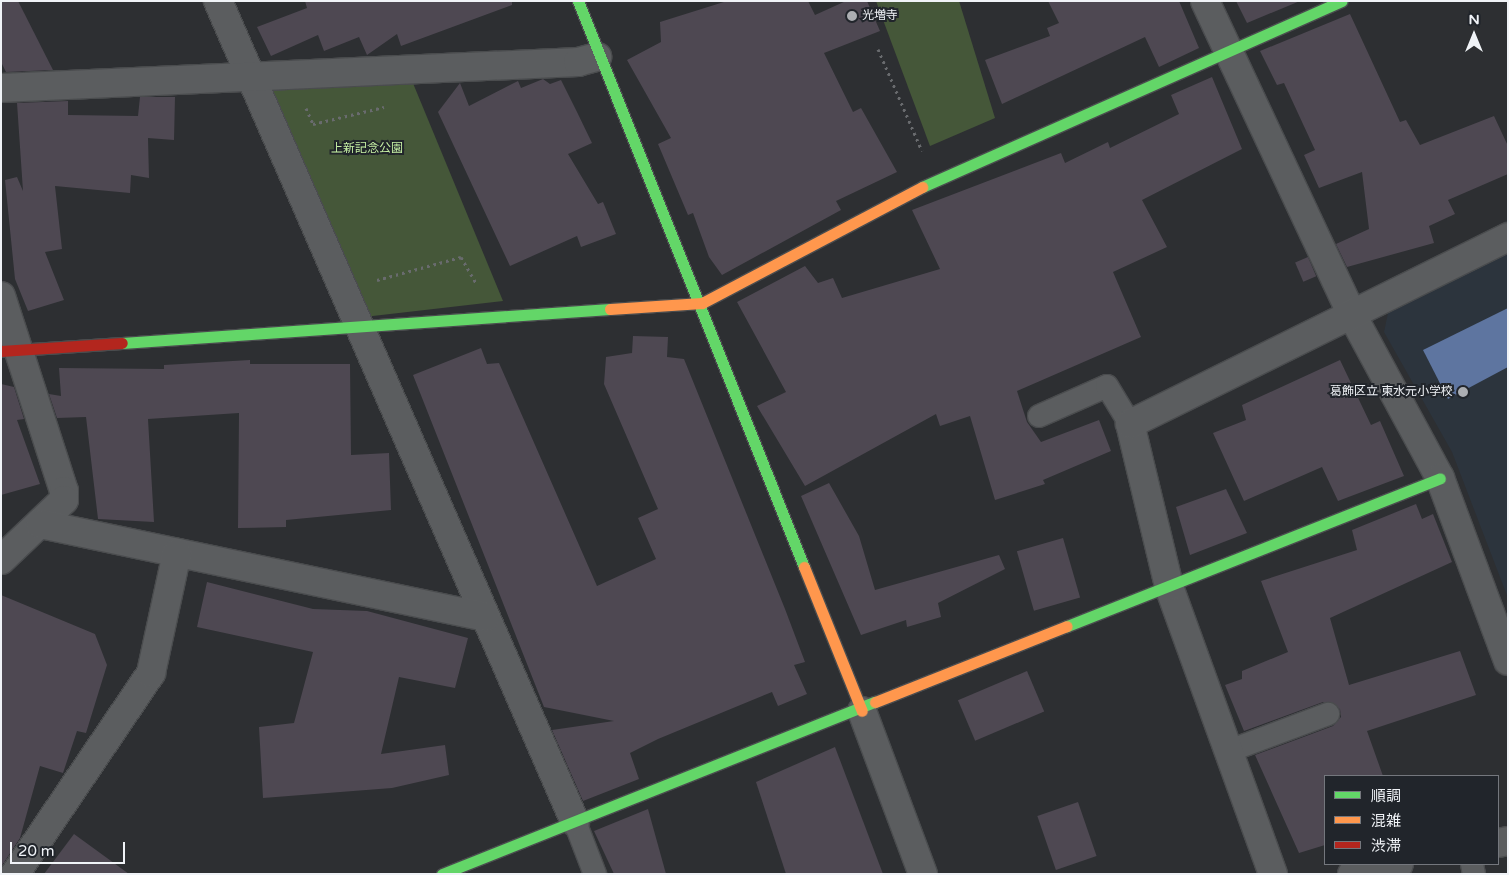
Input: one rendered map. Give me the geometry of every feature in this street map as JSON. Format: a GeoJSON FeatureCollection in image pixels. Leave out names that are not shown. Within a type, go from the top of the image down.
{"type":"FeatureCollection","features":[{"type":"Feature","properties":{"kind":"street"},"geometry":{"type":"LineString","coordinates":[[218,1],[575,822]]}},
{"type":"Feature","properties":{"kind":"street"},"geometry":{"type":"LineString","coordinates":[[578,1],[597,57],[702,302],[862,711],[923,874]]}},
{"type":"Feature","properties":{"kind":"street"},"geometry":{"type":"LineString","coordinates":[[1205,1],[1230,47],[1352,315],[1440,478],[1508,661]]}},
{"type":"Feature","properties":{"kind":"street"},"geometry":{"type":"LineString","coordinates":[[11,350],[387,326],[702,302],[935,182],[1204,64],[1230,47],[1342,1]]}},
{"type":"Feature","properties":{"kind":"street"},"geometry":{"type":"LineString","coordinates":[[1,88],[578,62],[597,57]]}},
{"type":"Feature","properties":{"kind":"street"},"geometry":{"type":"LineString","coordinates":[[1273,874],[1169,586],[1130,424],[1508,236]]}},
{"type":"Feature","properties":{"kind":"street"},"geometry":{"type":"LineString","coordinates":[[1,296],[11,350],[64,491],[64,500],[1,560]]}},
{"type":"Feature","properties":{"kind":"street"},"geometry":{"type":"LineString","coordinates":[[442,874],[862,711],[1440,478]]}},
{"type":"Feature","properties":{"kind":"street"},"geometry":{"type":"LineString","coordinates":[[40,524],[485,616]]}},
{"type":"Feature","properties":{"kind":"street"},"geometry":{"type":"LineString","coordinates":[[15,874],[151,673],[177,553]]}},
{"type":"Feature","properties":{"kind":"street"},"geometry":{"type":"LineString","coordinates":[[1352,874],[1395,865]]}},
{"type":"Feature","properties":{"kind":"lane"},"geometry":{"type":"LineString","coordinates":[[1039,416],[1106,386],[1130,424]]}},
{"type":"Feature","properties":{"kind":"lane"},"geometry":{"type":"LineString","coordinates":[[1229,751],[1328,714]]}},
{"type":"Feature","properties":{"kind":"lane"},"geometry":{"type":"LineString","coordinates":[[575,822],[595,874]]}},
{"type":"Feature","properties":{"kind":"path"},"geometry":{"type":"LineString","coordinates":[[878,49],[935,182]]}},
{"type":"Feature","properties":{"kind":"path"},"geometry":{"type":"LineString","coordinates":[[387,326],[369,282],[461,257],[496,318]]}},
{"type":"Feature","properties":{"kind":"shaded area","name":"葛飾区立 東水元小学校"},"geometry":{"type":"Polygon","coordinates":[[[1508,252],[1508,598],[1452,452],[1384,332],[1388,313],[1508,252]]]}},
{"type":"Feature","properties":{"kind":"green space"},"geometry":{"type":"Polygon","coordinates":[[[876,1],[959,1],[995,118],[930,146],[876,1]]]}},
{"type":"Feature","properties":{"kind":"green space","name":"上新記念公園"},"geometry":{"type":"Polygon","coordinates":[[[410,76],[503,301],[364,317],[267,84],[410,76]]]}},
{"type":"Feature","properties":{"kind":"water"},"geometry":{"type":"Polygon","coordinates":[[[1508,308],[1508,367],[1448,399],[1423,350],[1508,308]]]}},
{"type":"Feature","properties":{"kind":"building"},"geometry":{"type":"Polygon","coordinates":[[[1,1],[18,1],[53,70],[6,72],[1,62],[1,1]]]}},
{"type":"Feature","properties":{"kind":"building"},"geometry":{"type":"Polygon","coordinates":[[[305,1],[512,1],[512,5],[401,46],[397,34],[367,55],[359,37],[324,51],[318,35],[271,56],[257,27],[307,8],[305,1]]]}},
{"type":"Feature","properties":{"kind":"building"},"geometry":{"type":"Polygon","coordinates":[[[727,1],[808,1],[815,15],[846,1],[867,1],[880,31],[824,53],[853,112],[861,108],[897,172],[836,201],[841,210],[722,275],[709,257],[693,213],[688,215],[658,144],[671,138],[627,60],[661,42],[660,22],[727,1]]]}},
{"type":"Feature","properties":{"kind":"building"},"geometry":{"type":"Polygon","coordinates":[[[1048,1],[1179,1],[1199,48],[1159,67],[1145,37],[1002,104],[985,60],[1050,36],[1047,28],[1059,23],[1048,1]]]}},
{"type":"Feature","properties":{"kind":"building"},"geometry":{"type":"Polygon","coordinates":[[[1236,1],[1300,1],[1247,23],[1236,1]]]}},
{"type":"Feature","properties":{"kind":"building"},"geometry":{"type":"Polygon","coordinates":[[[1350,14],[1400,122],[1406,120],[1420,145],[1494,116],[1508,146],[1508,174],[1448,200],[1455,214],[1429,226],[1434,243],[1347,267],[1336,244],[1369,229],[1362,172],[1319,188],[1304,155],[1315,150],[1284,83],[1277,85],[1260,51],[1350,14]]]}},
{"type":"Feature","properties":{"kind":"building"},"geometry":{"type":"Polygon","coordinates":[[[1212,77],[1242,149],[1142,200],[1167,247],[1113,272],[1141,337],[1017,391],[1027,422],[1041,442],[1099,420],[1111,451],[1043,480],[1045,484],[995,500],[970,416],[940,426],[936,414],[805,486],[757,406],[786,392],[737,302],[805,266],[818,283],[833,278],[842,298],[940,269],[912,210],[1061,153],[1065,163],[1108,142],[1110,148],[1179,114],[1171,95],[1212,77]]]}},
{"type":"Feature","properties":{"kind":"building"},"geometry":{"type":"Polygon","coordinates":[[[543,79],[550,84],[561,80],[592,143],[568,154],[598,204],[603,202],[616,234],[581,247],[577,236],[510,266],[438,112],[460,83],[469,106],[518,81],[521,88],[543,79]]]}},
{"type":"Feature","properties":{"kind":"building"},"geometry":{"type":"Polygon","coordinates":[[[140,97],[175,97],[174,140],[148,138],[149,178],[131,175],[130,193],[55,186],[62,249],[45,252],[64,300],[28,311],[15,279],[5,180],[17,177],[23,191],[17,103],[68,101],[68,115],[138,116],[140,97]]]}},
{"type":"Feature","properties":{"kind":"building"},"geometry":{"type":"Polygon","coordinates":[[[1308,257],[1316,276],[1303,282],[1295,262],[1308,257]]]}},
{"type":"Feature","properties":{"kind":"building"},"geometry":{"type":"Polygon","coordinates":[[[633,336],[668,337],[667,357],[684,359],[805,662],[794,665],[807,694],[778,706],[772,692],[658,739],[630,753],[639,779],[583,801],[552,730],[614,721],[544,707],[413,375],[481,348],[487,364],[499,363],[597,586],[656,559],[638,518],[658,509],[604,384],[606,357],[632,353],[633,336]]]}},
{"type":"Feature","properties":{"kind":"building"},"geometry":{"type":"Polygon","coordinates":[[[250,360],[250,364],[350,364],[351,455],[389,453],[391,510],[286,520],[286,527],[238,528],[239,413],[148,419],[154,522],[98,519],[86,417],[57,418],[49,394],[61,396],[59,368],[164,369],[164,365],[250,360]]]}},
{"type":"Feature","properties":{"kind":"building"},"geometry":{"type":"Polygon","coordinates":[[[1340,360],[1371,425],[1380,421],[1404,476],[1338,501],[1322,467],[1244,501],[1213,433],[1246,420],[1242,405],[1340,360]]]}},
{"type":"Feature","properties":{"kind":"building"},"geometry":{"type":"Polygon","coordinates":[[[1,384],[14,387],[24,419],[17,420],[40,484],[1,495],[1,384]]]}},
{"type":"Feature","properties":{"kind":"building"},"geometry":{"type":"Polygon","coordinates":[[[829,483],[859,536],[875,590],[999,555],[1005,569],[938,603],[941,617],[907,627],[906,620],[861,635],[801,496],[829,483]]]}},
{"type":"Feature","properties":{"kind":"building"},"geometry":{"type":"Polygon","coordinates":[[[1226,489],[1247,533],[1190,555],[1176,507],[1226,489]]]}},
{"type":"Feature","properties":{"kind":"building"},"geometry":{"type":"Polygon","coordinates":[[[1416,504],[1422,519],[1433,514],[1452,562],[1330,618],[1349,685],[1460,651],[1476,695],[1367,731],[1383,775],[1324,775],[1324,845],[1299,853],[1255,755],[1333,726],[1341,717],[1340,709],[1323,702],[1244,731],[1225,685],[1242,679],[1242,671],[1288,652],[1261,581],[1357,550],[1352,530],[1416,504]]]}},
{"type":"Feature","properties":{"kind":"building"},"geometry":{"type":"Polygon","coordinates":[[[1063,538],[1080,598],[1034,611],[1017,551],[1063,538]]]}},
{"type":"Feature","properties":{"kind":"building"},"geometry":{"type":"Polygon","coordinates":[[[207,582],[313,609],[367,611],[468,638],[455,688],[399,677],[381,754],[445,745],[449,775],[392,788],[263,798],[259,727],[294,723],[313,652],[197,627],[207,582]]]}},
{"type":"Feature","properties":{"kind":"building"},"geometry":{"type":"Polygon","coordinates":[[[1,595],[95,634],[107,665],[86,733],[77,731],[63,773],[40,766],[20,838],[1,867],[1,595]]]}},
{"type":"Feature","properties":{"kind":"building"},"geometry":{"type":"Polygon","coordinates":[[[1027,671],[1044,712],[975,741],[958,700],[1027,671]]]}},
{"type":"Feature","properties":{"kind":"building"},"geometry":{"type":"Polygon","coordinates":[[[835,747],[883,874],[786,874],[756,782],[835,747]]]}},
{"type":"Feature","properties":{"kind":"building"},"geometry":{"type":"Polygon","coordinates":[[[1078,802],[1097,856],[1056,870],[1037,816],[1078,802]]]}},
{"type":"Feature","properties":{"kind":"building"},"geometry":{"type":"Polygon","coordinates":[[[648,809],[666,874],[614,874],[594,831],[648,809]]]}},
{"type":"Feature","properties":{"kind":"building"},"geometry":{"type":"Polygon","coordinates":[[[74,834],[129,874],[44,874],[74,834]]]}},
{"type":"Feature","properties":{"kind":"traffic: fast"},"geometry":{"type":"LineString","coordinates":[[578,1],[804,567]]}},
{"type":"Feature","properties":{"kind":"traffic: fast"},"geometry":{"type":"LineString","coordinates":[[922,187],[1342,1]]}},
{"type":"Feature","properties":{"kind":"traffic: fast"},"geometry":{"type":"LineString","coordinates":[[122,343],[610,309]]}},
{"type":"Feature","properties":{"kind":"traffic: fast"},"geometry":{"type":"LineString","coordinates":[[1067,626],[1440,478]]}},
{"type":"Feature","properties":{"kind":"traffic: fast"},"geometry":{"type":"LineString","coordinates":[[442,874],[875,702]]}},
{"type":"Feature","properties":{"kind":"traffic: slow"},"geometry":{"type":"LineString","coordinates":[[610,309],[702,303],[922,187]]}},
{"type":"Feature","properties":{"kind":"traffic: slow"},"geometry":{"type":"LineString","coordinates":[[804,567],[862,711]]}},
{"type":"Feature","properties":{"kind":"traffic: slow"},"geometry":{"type":"LineString","coordinates":[[875,702],[1067,626]]}},
{"type":"Feature","properties":{"kind":"traffic: jam"},"geometry":{"type":"LineString","coordinates":[[1,351],[122,343]]}},
{"type":"Feature","properties":{"kind":"place","name":"光増寺"},"geometry":{"type":"Point","coordinates":[852,16]}},
{"type":"Feature","properties":{"kind":"place","name":"葛飾区立 東水元小学校"},"geometry":{"type":"Point","coordinates":[1463,392]}}]}
